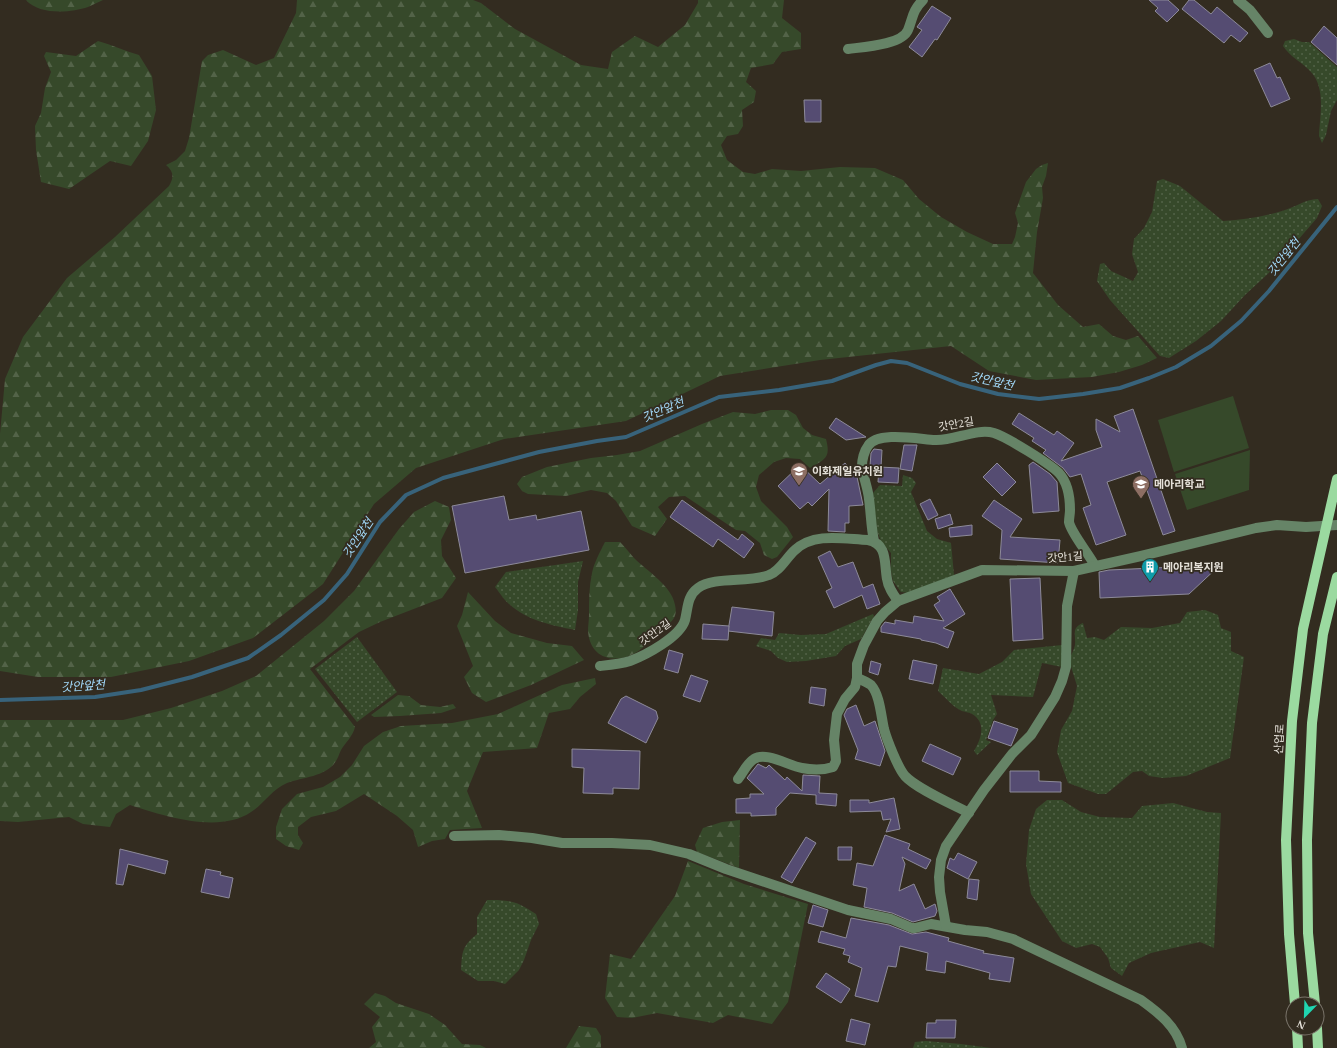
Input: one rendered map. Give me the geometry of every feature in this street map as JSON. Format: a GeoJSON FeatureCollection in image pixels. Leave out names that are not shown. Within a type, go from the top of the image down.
{"type":"FeatureCollection","features":[{"type":"Feature","properties":{"kind":"main road","name":"산업로"},"geometry":{"type":"LineString","coordinates":[[1294,996],[1289,934],[1286,840],[1292,721],[1303,629],[1325,526],[1337,479]]}},
{"type":"Feature","properties":{"kind":"main road"},"geometry":{"type":"LineString","coordinates":[[1314,996],[1308,933],[1307,840],[1312,723],[1323,634],[1337,577]]}},
{"type":"Feature","properties":{"kind":"main road"},"geometry":{"type":"LineString","coordinates":[[1297,1036],[1298,1048]]}},
{"type":"Feature","properties":{"kind":"main road"},"geometry":{"type":"LineString","coordinates":[[1317,1036],[1318,1048]]}},
{"type":"Feature","properties":{"kind":"street"},"geometry":{"type":"LineString","coordinates":[[848,49],[892,42],[902,38],[908,31],[912,16],[918,5],[923,0]]}},
{"type":"Feature","properties":{"kind":"street"},"geometry":{"type":"LineString","coordinates":[[1238,0],[1250,10],[1268,33]]}},
{"type":"Feature","properties":{"kind":"street","name":"갓안2길"},"geometry":{"type":"LineString","coordinates":[[898,601],[891,592],[887,580],[885,558],[882,549],[874,541],[869,498],[862,466],[868,445],[873,440],[882,438],[899,437],[937,440],[981,432],[994,433],[1007,439],[1059,473],[1066,484],[1069,496],[1069,520],[1071,528],[1090,555],[1095,566]]}},
{"type":"Feature","properties":{"kind":"street","name":"갓안1길"},"geometry":{"type":"LineString","coordinates":[[738,779],[754,759],[760,757],[776,759],[802,768],[827,769],[833,767],[836,761],[834,740],[837,714],[845,699],[855,687],[857,678],[857,664],[864,645],[877,621],[898,601],[982,570],[1074,571],[1256,528],[1277,525],[1306,527],[1337,525]]}},
{"type":"Feature","properties":{"kind":"street","name":"갓안2길"},"geometry":{"type":"LineString","coordinates":[[600,666],[629,661],[644,655],[674,635],[685,621],[688,603],[692,594],[706,583],[754,579],[769,575],[776,571],[802,544],[814,540],[823,538],[874,541]]}},
{"type":"Feature","properties":{"kind":"street"},"geometry":{"type":"LineString","coordinates":[[946,926],[940,885],[941,860],[946,846],[1012,754],[1031,735],[1045,714],[1062,681],[1066,667],[1067,606],[1074,571]]}},
{"type":"Feature","properties":{"kind":"street"},"geometry":{"type":"LineString","coordinates":[[857,678],[871,685],[880,706],[885,730],[899,766],[905,776],[926,790],[969,813]]}},
{"type":"Feature","properties":{"kind":"street"},"geometry":{"type":"LineString","coordinates":[[454,836],[499,835],[562,843],[650,845],[689,854],[726,869],[848,910],[891,919],[912,928],[931,924],[964,930],[987,932],[1013,939],[1141,1000],[1160,1013],[1173,1028],[1182,1048]]}},
{"type":"Feature","properties":{"kind":"green space"},"geometry":{"type":"Polygon","coordinates":[[[26,0],[103,0],[88,7],[73,11],[55,11],[39,8],[26,0]]]}},
{"type":"Feature","properties":{"kind":"green space"},"geometry":{"type":"Polygon","coordinates":[[[297,0],[473,0],[481,3],[515,29],[581,65],[608,69],[612,52],[635,36],[658,47],[685,25],[698,3],[698,0],[784,0],[782,18],[801,33],[801,49],[782,52],[773,64],[751,68],[746,82],[756,91],[754,102],[742,110],[743,126],[738,134],[727,136],[721,145],[727,160],[743,172],[755,174],[772,169],[801,171],[840,167],[875,168],[903,180],[919,199],[941,217],[967,232],[993,244],[1012,244],[1018,223],[1015,213],[1026,182],[1036,169],[1048,163],[1046,176],[1042,187],[1043,198],[1037,232],[1033,273],[1058,305],[1083,327],[1099,324],[1113,336],[1126,340],[1138,336],[1157,358],[1142,365],[1119,372],[1092,377],[1036,380],[989,371],[951,346],[820,360],[720,376],[626,421],[504,439],[416,468],[374,504],[323,584],[253,638],[189,661],[111,677],[38,677],[0,671],[0,434],[5,379],[23,337],[67,278],[115,237],[169,186],[172,180],[172,172],[166,165],[176,160],[185,151],[189,138],[202,61],[208,55],[223,50],[256,65],[274,58],[296,13],[297,0]]]}},
{"type":"Feature","properties":{"kind":"green space"},"geometry":{"type":"Polygon","coordinates":[[[1294,39],[1302,42],[1309,42],[1337,67],[1337,100],[1331,111],[1326,135],[1322,143],[1319,136],[1321,102],[1319,86],[1311,72],[1283,46],[1285,41],[1294,39]]]}},
{"type":"Feature","properties":{"kind":"green space"},"geometry":{"type":"Polygon","coordinates":[[[98,41],[139,55],[152,76],[156,110],[148,141],[131,166],[110,161],[69,189],[41,182],[36,150],[35,126],[41,113],[45,88],[51,72],[44,56],[46,52],[76,56],[98,41]]]}},
{"type":"Feature","properties":{"kind":"green space"},"geometry":{"type":"Polygon","coordinates":[[[1163,179],[1180,186],[1223,221],[1268,215],[1286,210],[1313,199],[1318,199],[1322,206],[1317,218],[1272,270],[1245,295],[1221,321],[1196,341],[1169,358],[1160,356],[1110,300],[1097,281],[1100,264],[1104,263],[1111,271],[1133,281],[1138,272],[1132,254],[1134,239],[1144,228],[1152,212],[1157,181],[1163,179]]]}},
{"type":"Feature","properties":{"kind":"green space"},"geometry":{"type":"Polygon","coordinates":[[[1233,396],[1249,448],[1174,472],[1158,420],[1233,396]]]}},
{"type":"Feature","properties":{"kind":"green space"},"geometry":{"type":"Polygon","coordinates":[[[771,410],[788,410],[796,415],[803,428],[812,435],[826,439],[828,450],[826,457],[823,460],[810,468],[800,459],[786,458],[774,462],[759,475],[756,487],[761,501],[787,527],[793,537],[777,557],[772,559],[764,555],[760,543],[745,531],[736,530],[685,496],[669,497],[658,507],[667,519],[655,536],[632,526],[616,501],[607,493],[591,490],[566,496],[528,494],[522,491],[517,484],[522,477],[547,467],[591,458],[640,451],[733,412],[755,414],[771,410]]]}},
{"type":"Feature","properties":{"kind":"green space"},"geometry":{"type":"Polygon","coordinates":[[[1250,450],[1249,490],[1187,510],[1175,474],[1250,450]]]}},
{"type":"Feature","properties":{"kind":"green space"},"geometry":{"type":"Polygon","coordinates":[[[903,475],[912,478],[916,483],[911,492],[927,531],[937,539],[951,543],[954,575],[909,593],[901,592],[893,581],[891,571],[891,553],[881,541],[877,531],[873,493],[880,485],[902,486],[903,475]]]}},
{"type":"Feature","properties":{"kind":"green space"},"geometry":{"type":"Polygon","coordinates":[[[435,501],[449,507],[451,520],[441,540],[442,556],[456,578],[442,598],[380,622],[359,632],[310,669],[355,727],[353,733],[332,766],[314,776],[287,783],[272,793],[251,812],[238,818],[223,822],[191,821],[159,814],[130,805],[116,814],[110,827],[83,824],[69,817],[18,822],[0,821],[0,720],[123,720],[171,708],[222,691],[256,676],[324,621],[354,591],[399,529],[414,512],[435,501]]]}},
{"type":"Feature","properties":{"kind":"green space"},"geometry":{"type":"Polygon","coordinates":[[[605,542],[620,542],[634,558],[669,591],[673,598],[676,611],[671,622],[656,633],[640,650],[629,656],[620,658],[605,657],[593,648],[588,631],[592,573],[605,542]]]}},
{"type":"Feature","properties":{"kind":"green space"},"geometry":{"type":"Polygon","coordinates":[[[583,561],[578,582],[578,610],[575,630],[540,622],[524,615],[507,602],[495,587],[506,572],[583,561]]]}},
{"type":"Feature","properties":{"kind":"green space"},"geometry":{"type":"Polygon","coordinates":[[[468,592],[495,621],[511,633],[547,643],[572,646],[584,660],[531,685],[486,702],[472,693],[464,677],[473,666],[457,626],[462,615],[468,592]]]}},
{"type":"Feature","properties":{"kind":"green space"},"geometry":{"type":"Polygon","coordinates":[[[1205,610],[1218,615],[1221,628],[1231,632],[1231,651],[1244,657],[1230,758],[1186,776],[1163,778],[1149,776],[1142,771],[1133,772],[1106,794],[1098,794],[1068,783],[1057,752],[1061,730],[1072,711],[1077,686],[1069,660],[1075,645],[1075,629],[1083,623],[1087,638],[1095,637],[1104,640],[1121,627],[1152,628],[1180,623],[1187,612],[1205,610]]]}},
{"type":"Feature","properties":{"kind":"green space"},"geometry":{"type":"Polygon","coordinates":[[[873,614],[874,616],[861,639],[845,646],[836,656],[806,661],[787,662],[778,658],[771,651],[756,646],[761,638],[775,640],[779,633],[801,635],[826,634],[873,614]]]}},
{"type":"Feature","properties":{"kind":"green space"},"geometry":{"type":"Polygon","coordinates":[[[357,637],[397,692],[357,722],[315,669],[357,637]]]}},
{"type":"Feature","properties":{"kind":"green space"},"geometry":{"type":"Polygon","coordinates":[[[1062,645],[1062,667],[1042,663],[1033,697],[991,695],[997,714],[993,720],[986,740],[991,742],[977,755],[974,751],[979,741],[981,731],[980,722],[972,714],[961,711],[954,706],[938,691],[943,668],[979,674],[1002,662],[1014,650],[1062,645]]]}},
{"type":"Feature","properties":{"kind":"green space"},"geometry":{"type":"Polygon","coordinates":[[[595,678],[596,684],[580,697],[570,709],[549,713],[537,748],[483,752],[467,791],[482,828],[450,830],[445,839],[432,841],[418,847],[413,830],[397,816],[364,794],[336,811],[311,817],[298,827],[298,835],[303,843],[299,850],[286,846],[276,839],[276,827],[282,809],[297,794],[323,787],[340,777],[352,765],[364,746],[383,732],[401,726],[452,723],[498,714],[562,685],[595,678]]]}},
{"type":"Feature","properties":{"kind":"green space"},"geometry":{"type":"Polygon","coordinates":[[[398,695],[409,696],[421,705],[440,707],[453,704],[456,708],[441,713],[374,717],[371,715],[398,695]]]}},
{"type":"Feature","properties":{"kind":"green space"},"geometry":{"type":"Polygon","coordinates":[[[1047,800],[1062,800],[1081,812],[1100,817],[1132,818],[1142,806],[1173,803],[1207,812],[1221,813],[1214,948],[1200,942],[1151,953],[1129,963],[1122,976],[1111,968],[1108,958],[1100,947],[1092,944],[1076,948],[1062,941],[1031,894],[1026,864],[1029,830],[1036,809],[1047,800]]]}},
{"type":"Feature","properties":{"kind":"green space"},"geometry":{"type":"Polygon","coordinates":[[[740,820],[739,868],[697,852],[695,845],[703,828],[722,822],[740,820]]]}},
{"type":"Feature","properties":{"kind":"green space"},"geometry":{"type":"Polygon","coordinates":[[[688,861],[744,884],[808,904],[788,1002],[772,1024],[728,1015],[713,1023],[657,1013],[632,1018],[617,1017],[605,998],[610,954],[631,959],[675,896],[688,861]]]}},
{"type":"Feature","properties":{"kind":"green space"},"geometry":{"type":"Polygon","coordinates":[[[487,900],[508,901],[523,906],[536,914],[539,924],[519,970],[505,984],[494,981],[478,981],[461,970],[464,950],[468,942],[477,934],[477,917],[487,900]]]}},
{"type":"Feature","properties":{"kind":"green space"},"geometry":{"type":"Polygon","coordinates":[[[375,993],[385,996],[396,1003],[429,1014],[445,1025],[462,1044],[480,1045],[486,1048],[369,1048],[376,1042],[372,1027],[380,1017],[364,1004],[375,993]]]}},
{"type":"Feature","properties":{"kind":"green space"},"geometry":{"type":"Polygon","coordinates":[[[579,1026],[596,1028],[601,1036],[601,1048],[566,1048],[579,1026]]]}},
{"type":"Feature","properties":{"kind":"green space"},"geometry":{"type":"Polygon","coordinates":[[[926,1041],[991,1048],[913,1048],[915,1042],[926,1041]]]}},
{"type":"Feature","properties":{"kind":"building"},"geometry":{"type":"Polygon","coordinates":[[[1149,0],[1168,0],[1179,10],[1167,22],[1155,11],[1158,8],[1149,0]]]}},
{"type":"Feature","properties":{"kind":"building"},"geometry":{"type":"Polygon","coordinates":[[[1189,0],[1194,0],[1211,14],[1217,7],[1248,33],[1240,42],[1231,35],[1224,43],[1182,9],[1189,0]]]}},
{"type":"Feature","properties":{"kind":"building"},"geometry":{"type":"Polygon","coordinates":[[[932,6],[951,18],[937,40],[935,39],[922,57],[909,47],[922,30],[917,27],[932,6]]]}},
{"type":"Feature","properties":{"kind":"building"},"geometry":{"type":"Polygon","coordinates":[[[1324,26],[1337,38],[1337,65],[1311,42],[1324,26]]]}},
{"type":"Feature","properties":{"kind":"building"},"geometry":{"type":"Polygon","coordinates":[[[1270,63],[1277,78],[1280,77],[1290,99],[1271,107],[1254,70],[1270,63]]]}},
{"type":"Feature","properties":{"kind":"building"},"geometry":{"type":"Polygon","coordinates":[[[804,100],[821,100],[821,122],[805,122],[804,100]]]}},
{"type":"Feature","properties":{"kind":"building"},"geometry":{"type":"Polygon","coordinates":[[[1133,409],[1175,531],[1163,535],[1140,471],[1107,482],[1126,535],[1096,545],[1083,508],[1091,505],[1081,474],[1070,477],[1063,468],[1043,453],[1046,450],[1032,441],[1034,438],[1012,424],[1019,413],[1054,435],[1057,431],[1074,443],[1061,461],[1102,447],[1096,430],[1096,419],[1120,432],[1114,416],[1133,409]]]}},
{"type":"Feature","properties":{"kind":"building"},"geometry":{"type":"Polygon","coordinates":[[[836,418],[866,437],[846,440],[829,428],[836,418]]]}},
{"type":"Feature","properties":{"kind":"building"},"geometry":{"type":"Polygon","coordinates":[[[904,445],[917,445],[912,471],[900,469],[904,445]]]}},
{"type":"Feature","properties":{"kind":"building"},"geometry":{"type":"Polygon","coordinates":[[[874,449],[882,450],[881,467],[870,466],[871,453],[874,449]]]}},
{"type":"Feature","properties":{"kind":"building"},"geometry":{"type":"Polygon","coordinates":[[[1033,462],[1050,474],[1057,482],[1059,511],[1033,513],[1029,465],[1033,462]]]}},
{"type":"Feature","properties":{"kind":"building"},"geometry":{"type":"Polygon","coordinates":[[[845,463],[857,477],[863,505],[849,506],[849,523],[845,523],[845,532],[828,531],[829,489],[812,506],[808,502],[800,509],[778,486],[800,465],[820,484],[845,463]]]}},
{"type":"Feature","properties":{"kind":"building"},"geometry":{"type":"Polygon","coordinates":[[[997,463],[1016,482],[1002,496],[983,477],[997,463]]]}},
{"type":"Feature","properties":{"kind":"building"},"geometry":{"type":"Polygon","coordinates":[[[879,467],[899,468],[898,483],[878,482],[879,467]]]}},
{"type":"Feature","properties":{"kind":"building"},"geometry":{"type":"Polygon","coordinates":[[[504,496],[509,520],[536,515],[537,520],[581,511],[589,550],[465,573],[452,506],[504,496]]]}},
{"type":"Feature","properties":{"kind":"building"},"geometry":{"type":"Polygon","coordinates":[[[930,499],[938,515],[928,520],[920,504],[930,499]]]}},
{"type":"Feature","properties":{"kind":"building"},"geometry":{"type":"Polygon","coordinates":[[[682,500],[738,540],[742,534],[754,544],[744,558],[718,539],[713,547],[670,517],[682,500]]]}},
{"type":"Feature","properties":{"kind":"building"},"geometry":{"type":"Polygon","coordinates":[[[994,500],[1022,519],[1010,537],[1060,540],[1058,563],[1000,559],[1002,530],[982,516],[994,500]]]}},
{"type":"Feature","properties":{"kind":"building"},"geometry":{"type":"Polygon","coordinates":[[[950,514],[953,524],[938,529],[935,519],[950,514]]]}},
{"type":"Feature","properties":{"kind":"building"},"geometry":{"type":"Polygon","coordinates":[[[972,525],[972,535],[950,537],[949,528],[972,525]]]}},
{"type":"Feature","properties":{"kind":"building"},"geometry":{"type":"Polygon","coordinates":[[[830,551],[838,567],[853,562],[863,588],[873,584],[880,604],[867,609],[862,595],[834,608],[826,591],[832,588],[818,557],[830,551]]]}},
{"type":"Feature","properties":{"kind":"building","name":"메아리복지원"},"geometry":{"type":"Polygon","coordinates":[[[1220,565],[1189,594],[1100,598],[1099,572],[1109,570],[1220,565]]]}},
{"type":"Feature","properties":{"kind":"building"},"geometry":{"type":"Polygon","coordinates":[[[1040,578],[1043,639],[1013,641],[1010,579],[1040,578]]]}},
{"type":"Feature","properties":{"kind":"building"},"geometry":{"type":"Polygon","coordinates":[[[950,589],[965,614],[943,628],[954,632],[948,648],[921,639],[881,632],[881,627],[885,622],[895,624],[895,620],[913,623],[914,616],[944,621],[934,605],[940,601],[937,597],[950,589]]]}},
{"type":"Feature","properties":{"kind":"building"},"geometry":{"type":"Polygon","coordinates":[[[732,607],[774,612],[772,636],[728,631],[732,607]]]}},
{"type":"Feature","properties":{"kind":"building"},"geometry":{"type":"Polygon","coordinates":[[[703,624],[729,626],[728,640],[702,639],[703,624]]]}},
{"type":"Feature","properties":{"kind":"building"},"geometry":{"type":"Polygon","coordinates":[[[669,650],[683,654],[678,673],[664,669],[669,650]]]}},
{"type":"Feature","properties":{"kind":"building"},"geometry":{"type":"Polygon","coordinates":[[[913,660],[937,665],[933,684],[909,679],[913,660]]]}},
{"type":"Feature","properties":{"kind":"building"},"geometry":{"type":"Polygon","coordinates":[[[871,661],[881,664],[878,675],[869,672],[871,661]]]}},
{"type":"Feature","properties":{"kind":"building"},"geometry":{"type":"Polygon","coordinates":[[[691,675],[708,681],[700,702],[683,696],[691,675]]]}},
{"type":"Feature","properties":{"kind":"building"},"geometry":{"type":"Polygon","coordinates":[[[811,687],[826,689],[824,706],[809,703],[811,687]]]}},
{"type":"Feature","properties":{"kind":"building"},"geometry":{"type":"Polygon","coordinates":[[[626,696],[656,711],[658,718],[646,743],[608,723],[621,699],[626,696]]]}},
{"type":"Feature","properties":{"kind":"building"},"geometry":{"type":"Polygon","coordinates":[[[856,705],[864,726],[875,721],[885,751],[880,766],[855,759],[858,750],[844,715],[847,709],[856,705]]]}},
{"type":"Feature","properties":{"kind":"building"},"geometry":{"type":"Polygon","coordinates":[[[994,721],[1018,729],[1011,746],[988,738],[994,721]]]}},
{"type":"Feature","properties":{"kind":"building"},"geometry":{"type":"Polygon","coordinates":[[[930,744],[961,758],[953,775],[922,761],[930,744]]]}},
{"type":"Feature","properties":{"kind":"building"},"geometry":{"type":"Polygon","coordinates":[[[572,749],[640,751],[639,789],[613,788],[613,794],[583,793],[584,768],[572,767],[572,749]]]}},
{"type":"Feature","properties":{"kind":"building"},"geometry":{"type":"Polygon","coordinates":[[[758,764],[766,768],[769,765],[785,780],[787,777],[802,791],[803,775],[820,776],[819,793],[837,794],[836,806],[816,804],[816,795],[790,793],[776,808],[776,815],[751,816],[751,813],[736,813],[736,799],[750,798],[750,794],[764,794],[747,778],[758,764]]]}},
{"type":"Feature","properties":{"kind":"building"},"geometry":{"type":"Polygon","coordinates":[[[1010,771],[1039,771],[1039,781],[1061,782],[1061,792],[1010,792],[1010,771]]]}},
{"type":"Feature","properties":{"kind":"building"},"geometry":{"type":"Polygon","coordinates":[[[894,798],[900,829],[886,832],[891,819],[883,820],[881,811],[850,812],[850,800],[869,800],[869,803],[894,798]]]}},
{"type":"Feature","properties":{"kind":"building"},"geometry":{"type":"Polygon","coordinates":[[[885,835],[910,844],[908,849],[931,860],[926,869],[902,857],[905,864],[899,891],[914,884],[925,909],[935,904],[937,911],[935,916],[913,922],[892,913],[864,907],[867,888],[853,885],[857,863],[873,866],[885,835]]]}},
{"type":"Feature","properties":{"kind":"building"},"geometry":{"type":"Polygon","coordinates":[[[806,837],[816,843],[792,883],[781,877],[806,837]]]}},
{"type":"Feature","properties":{"kind":"building"},"geometry":{"type":"Polygon","coordinates":[[[838,847],[852,847],[851,860],[838,860],[838,847]]]}},
{"type":"Feature","properties":{"kind":"building"},"geometry":{"type":"Polygon","coordinates":[[[120,849],[168,861],[165,874],[128,864],[123,885],[116,884],[120,849]]]}},
{"type":"Feature","properties":{"kind":"building"},"geometry":{"type":"Polygon","coordinates":[[[958,853],[977,862],[968,879],[947,868],[950,858],[954,860],[958,853]]]}},
{"type":"Feature","properties":{"kind":"building"},"geometry":{"type":"Polygon","coordinates":[[[206,869],[221,872],[220,875],[233,878],[229,898],[201,892],[206,869]]]}},
{"type":"Feature","properties":{"kind":"building"},"geometry":{"type":"Polygon","coordinates":[[[969,879],[979,880],[977,900],[967,898],[969,879]]]}},
{"type":"Feature","properties":{"kind":"building"},"geometry":{"type":"Polygon","coordinates":[[[813,905],[828,910],[823,927],[808,923],[813,905]]]}},
{"type":"Feature","properties":{"kind":"building"},"geometry":{"type":"Polygon","coordinates":[[[851,918],[889,925],[912,934],[926,932],[949,938],[948,941],[984,951],[983,953],[1014,958],[1010,982],[989,979],[990,973],[946,961],[945,973],[926,970],[928,953],[900,946],[896,967],[888,966],[878,1002],[855,996],[862,968],[848,962],[850,956],[843,954],[845,949],[818,942],[821,931],[846,938],[851,918]]]}},
{"type":"Feature","properties":{"kind":"building"},"geometry":{"type":"Polygon","coordinates":[[[826,973],[850,989],[841,1003],[816,987],[826,973]]]}},
{"type":"Feature","properties":{"kind":"building"},"geometry":{"type":"Polygon","coordinates":[[[851,1019],[870,1024],[865,1045],[846,1041],[851,1019]]]}},
{"type":"Feature","properties":{"kind":"building"},"geometry":{"type":"Polygon","coordinates":[[[936,1020],[956,1020],[955,1038],[926,1038],[927,1023],[936,1023],[936,1020]]]}},
{"type":"Feature","properties":{"kind":"waterway","name":"갓안앞천"},"geometry":{"type":"LineString","coordinates":[[0,700],[95,697],[141,690],[192,677],[248,658],[281,635],[324,600],[347,574],[380,522],[406,495],[443,478],[539,452],[626,437],[719,397],[779,390],[832,381],[891,361],[907,363],[960,384],[998,394],[1039,399],[1120,388],[1149,378],[1176,367],[1211,346],[1241,321],[1269,291],[1337,207]]}},
{"type":"Feature","properties":{"kind":"place","name":"이화제일유치원"},"geometry":{"type":"Point","coordinates":[799,486]}},
{"type":"Feature","properties":{"kind":"place","name":"메아리학교"},"geometry":{"type":"Point","coordinates":[1141,499]}},
{"type":"Feature","properties":{"kind":"place","name":"메아리복지원"},"geometry":{"type":"Point","coordinates":[1150,582]}}]}
